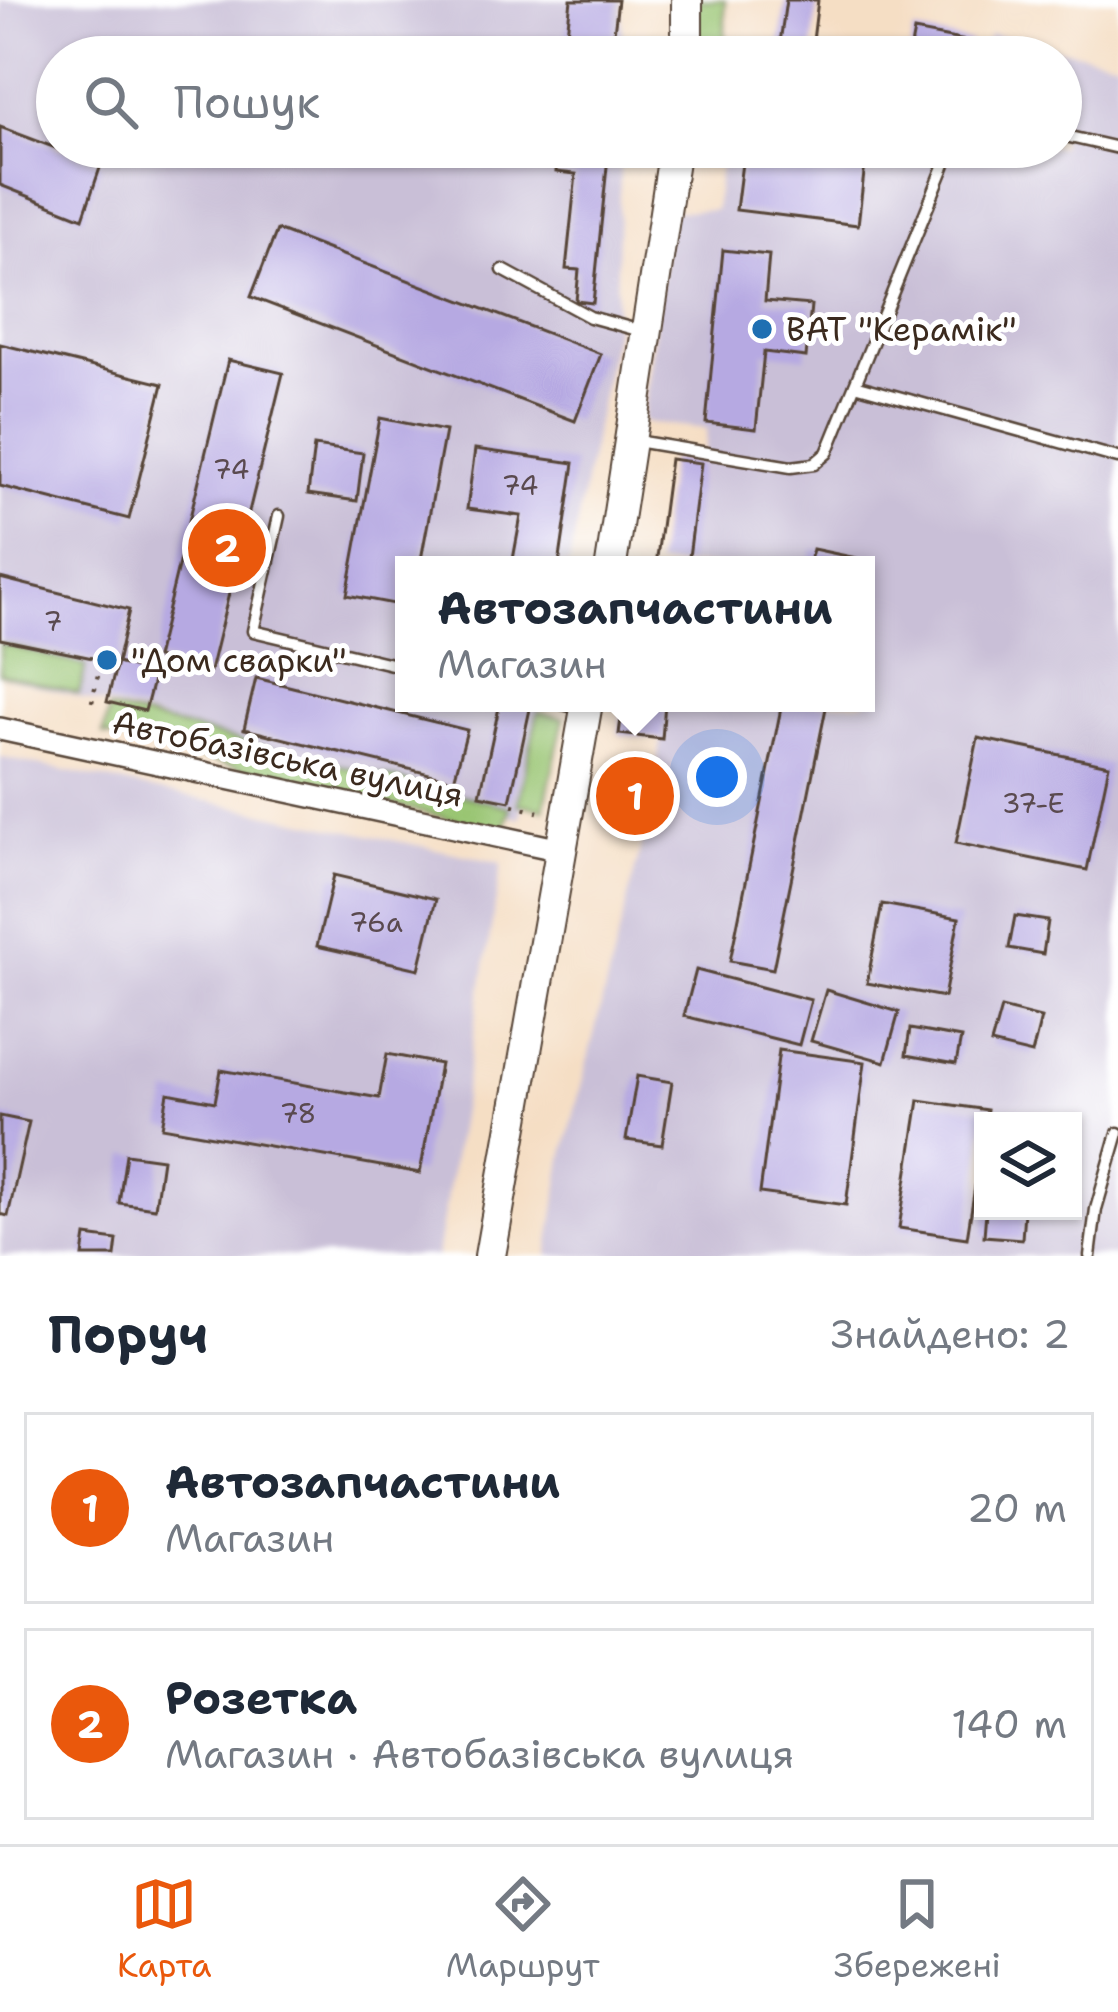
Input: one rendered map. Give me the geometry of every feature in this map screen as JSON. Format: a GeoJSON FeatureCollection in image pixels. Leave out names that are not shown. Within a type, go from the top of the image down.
{"type":"FeatureCollection","features":[{"type":"Feature","properties":{"kind":"main road"},"geometry":{"type":"LineString","coordinates":[[687,0],[687,36]]}},
{"type":"Feature","properties":{"kind":"main road"},"geometry":{"type":"LineString","coordinates":[[613,556],[672,168]]}},
{"type":"Feature","properties":{"kind":"main road"},"geometry":{"type":"LineString","coordinates":[[490,1256],[561,850],[576,712]]}},
{"type":"Feature","properties":{"kind":"street","name":"Автобазівська вулиця"},"geometry":{"type":"LineString","coordinates":[[0,729],[561,850]]}},
{"type":"Feature","properties":{"kind":"lane"},"geometry":{"type":"LineString","coordinates":[[1082,140],[1118,148]]}},
{"type":"Feature","properties":{"kind":"lane"},"geometry":{"type":"LineString","coordinates":[[633,440],[791,467],[814,464],[827,453],[943,168]]}},
{"type":"Feature","properties":{"kind":"lane"},"geometry":{"type":"LineString","coordinates":[[503,270],[590,317],[649,332]]}},
{"type":"Feature","properties":{"kind":"lane"},"geometry":{"type":"LineString","coordinates":[[855,385],[1118,458]]}},
{"type":"Feature","properties":{"kind":"lane"},"geometry":{"type":"LineString","coordinates":[[279,517],[254,631],[395,665]]}},
{"type":"Feature","properties":{"kind":"lane"},"geometry":{"type":"LineString","coordinates":[[1090,1256],[1096,1209],[1118,1133]]}},
{"type":"Feature","properties":{"kind":"path"},"geometry":{"type":"LineString","coordinates":[[92,702],[100,665]]}},
{"type":"Feature","properties":{"kind":"shaded area"},"geometry":{"type":"Polygon","coordinates":[[[0,0],[622,0],[623,36],[36,36],[36,168],[620,168],[615,328],[571,556],[395,556],[395,712],[540,712],[520,818],[0,676],[0,0]]]}},
{"type":"Feature","properties":{"kind":"shaded area","name":"ВАТ \"Керамік\""},"geometry":{"type":"Polygon","coordinates":[[[1082,53],[1118,61],[1118,1256],[548,1256],[563,1158],[649,814],[665,712],[875,712],[875,556],[688,556],[707,429],[642,422],[670,211],[715,210],[720,168],[1082,168],[1082,53]]]}},
{"type":"Feature","properties":{"kind":"shaded area"},"geometry":{"type":"Polygon","coordinates":[[[0,757],[502,863],[437,1256],[0,1256],[0,757]]]}},
{"type":"Feature","properties":{"kind":"green space"},"geometry":{"type":"Polygon","coordinates":[[[694,0],[725,0],[725,36],[694,36],[694,0]]]}},
{"type":"Feature","properties":{"kind":"green space"},"geometry":{"type":"Polygon","coordinates":[[[0,644],[86,666],[79,694],[0,674],[0,644]]]}},
{"type":"Feature","properties":{"kind":"green space"},"geometry":{"type":"Polygon","coordinates":[[[109,709],[510,807],[504,832],[103,735],[109,709]]]}},
{"type":"Feature","properties":{"kind":"green space"},"geometry":{"type":"Polygon","coordinates":[[[538,712],[564,718],[544,809],[518,804],[538,712]]]}},
{"type":"Feature","properties":{"kind":"building"},"geometry":{"type":"Polygon","coordinates":[[[571,0],[618,0],[614,36],[567,36],[571,0]]]}},
{"type":"Feature","properties":{"kind":"building"},"geometry":{"type":"Polygon","coordinates":[[[786,0],[818,0],[814,36],[781,36],[786,0]]]}},
{"type":"Feature","properties":{"kind":"building"},"geometry":{"type":"Polygon","coordinates":[[[0,127],[36,141],[36,168],[100,168],[83,218],[0,185],[0,127]]]}},
{"type":"Feature","properties":{"kind":"building"},"geometry":{"type":"Polygon","coordinates":[[[556,168],[607,168],[593,303],[576,301],[579,270],[566,269],[576,174],[556,172],[556,168]]]}},
{"type":"Feature","properties":{"kind":"building"},"geometry":{"type":"Polygon","coordinates":[[[741,168],[865,168],[858,225],[736,210],[741,168]]]}},
{"type":"Feature","properties":{"kind":"building"},"geometry":{"type":"Polygon","coordinates":[[[277,230],[601,354],[575,421],[251,297],[277,230]]]}},
{"type":"Feature","properties":{"kind":"building","name":"ВАТ \"Керамік\""},"geometry":{"type":"Polygon","coordinates":[[[723,250],[769,255],[765,301],[811,305],[806,357],[764,352],[756,429],[706,423],[723,250]]]}},
{"type":"Feature","properties":{"kind":"building"},"geometry":{"type":"Polygon","coordinates":[[[0,344],[163,384],[129,519],[0,486],[0,344]]]}},
{"type":"Feature","properties":{"kind":"building"},"geometry":{"type":"Polygon","coordinates":[[[228,360],[283,373],[210,671],[156,658],[228,360]]]}},
{"type":"Feature","properties":{"kind":"building"},"geometry":{"type":"Polygon","coordinates":[[[380,418],[445,431],[422,556],[395,556],[395,604],[347,595],[380,418]]]}},
{"type":"Feature","properties":{"kind":"building"},"geometry":{"type":"Polygon","coordinates":[[[314,446],[363,453],[357,501],[308,494],[314,446]]]}},
{"type":"Feature","properties":{"kind":"building"},"geometry":{"type":"Polygon","coordinates":[[[475,449],[574,463],[560,556],[514,556],[521,516],[467,509],[475,449]]]}},
{"type":"Feature","properties":{"kind":"building"},"geometry":{"type":"Polygon","coordinates":[[[670,459],[701,463],[689,556],[657,556],[670,459]]]}},
{"type":"Feature","properties":{"kind":"building"},"geometry":{"type":"Polygon","coordinates":[[[813,549],[846,556],[811,556],[813,549]]]}},
{"type":"Feature","properties":{"kind":"building"},"geometry":{"type":"Polygon","coordinates":[[[0,578],[129,610],[117,663],[0,639],[0,578]]]}},
{"type":"Feature","properties":{"kind":"building"},"geometry":{"type":"Polygon","coordinates":[[[117,663],[155,673],[145,711],[107,702],[117,663]]]}},
{"type":"Feature","properties":{"kind":"building"},"geometry":{"type":"Polygon","coordinates":[[[256,678],[467,730],[454,780],[244,729],[256,678]]]}},
{"type":"Feature","properties":{"kind":"building"},"geometry":{"type":"Polygon","coordinates":[[[498,712],[529,712],[510,801],[480,795],[498,712]]]}},
{"type":"Feature","properties":{"kind":"building"},"geometry":{"type":"Polygon","coordinates":[[[622,712],[664,712],[662,739],[619,734],[622,712]]]}},
{"type":"Feature","properties":{"kind":"building"},"geometry":{"type":"Polygon","coordinates":[[[780,712],[825,712],[773,969],[730,961],[780,712]]]}},
{"type":"Feature","properties":{"kind":"building"},"geometry":{"type":"Polygon","coordinates":[[[978,738],[1109,765],[1087,870],[956,843],[978,738]]]}},
{"type":"Feature","properties":{"kind":"building"},"geometry":{"type":"Polygon","coordinates":[[[628,772],[653,775],[649,814],[624,811],[628,772]]]}},
{"type":"Feature","properties":{"kind":"building"},"geometry":{"type":"Polygon","coordinates":[[[334,875],[436,899],[419,969],[317,946],[334,875]]]}},
{"type":"Feature","properties":{"kind":"building"},"geometry":{"type":"Polygon","coordinates":[[[882,904],[959,918],[944,997],[867,983],[882,904]]]}},
{"type":"Feature","properties":{"kind":"building"},"geometry":{"type":"Polygon","coordinates":[[[1015,916],[1048,921],[1043,954],[1009,948],[1015,916]]]}},
{"type":"Feature","properties":{"kind":"building"},"geometry":{"type":"Polygon","coordinates":[[[696,970],[811,1000],[799,1045],[684,1016],[696,970]]]}},
{"type":"Feature","properties":{"kind":"building"},"geometry":{"type":"Polygon","coordinates":[[[826,990],[899,1012],[885,1062],[811,1041],[826,990]]]}},
{"type":"Feature","properties":{"kind":"building"},"geometry":{"type":"Polygon","coordinates":[[[1001,1008],[1041,1018],[1032,1054],[991,1044],[1001,1008]]]}},
{"type":"Feature","properties":{"kind":"building"},"geometry":{"type":"Polygon","coordinates":[[[910,1029],[961,1038],[956,1064],[906,1055],[910,1029]]]}},
{"type":"Feature","properties":{"kind":"building"},"geometry":{"type":"Polygon","coordinates":[[[779,1050],[865,1062],[846,1205],[760,1193],[779,1050]]]}},
{"type":"Feature","properties":{"kind":"building"},"geometry":{"type":"Polygon","coordinates":[[[387,1054],[440,1064],[420,1173],[162,1127],[168,1093],[215,1102],[221,1070],[379,1098],[387,1054]]]}},
{"type":"Feature","properties":{"kind":"building"},"geometry":{"type":"Polygon","coordinates":[[[637,1076],[672,1082],[662,1145],[626,1140],[637,1076]]]}},
{"type":"Feature","properties":{"kind":"building"},"geometry":{"type":"Polygon","coordinates":[[[919,1100],[987,1110],[974,1112],[974,1193],[967,1238],[899,1228],[919,1100]]]}},
{"type":"Feature","properties":{"kind":"building"},"geometry":{"type":"Polygon","coordinates":[[[0,1116],[29,1122],[8,1216],[0,1214],[0,1116]]]}},
{"type":"Feature","properties":{"kind":"building"},"geometry":{"type":"Polygon","coordinates":[[[126,1154],[162,1159],[155,1208],[119,1203],[126,1154]]]}},
{"type":"Feature","properties":{"kind":"building"},"geometry":{"type":"Polygon","coordinates":[[[985,1220],[1023,1220],[1022,1239],[984,1236],[985,1220]]]}},
{"type":"Feature","properties":{"kind":"building"},"geometry":{"type":"Polygon","coordinates":[[[86,1236],[117,1240],[115,1256],[83,1256],[86,1236]]]}},
{"type":"Feature","properties":{"kind":"place","name":"ВАТ \"Керамік\""},"geometry":{"type":"Point","coordinates":[762,329]}},
{"type":"Feature","properties":{"kind":"place","name":"Розетка"},"geometry":{"type":"Point","coordinates":[227,548]}},
{"type":"Feature","properties":{"kind":"place","name":"\"Дом сварки\""},"geometry":{"type":"Point","coordinates":[107,660]}},
{"type":"Feature","properties":{"kind":"place","name":"Автозапчастини"},"geometry":{"type":"Point","coordinates":[635,796]}}]}
